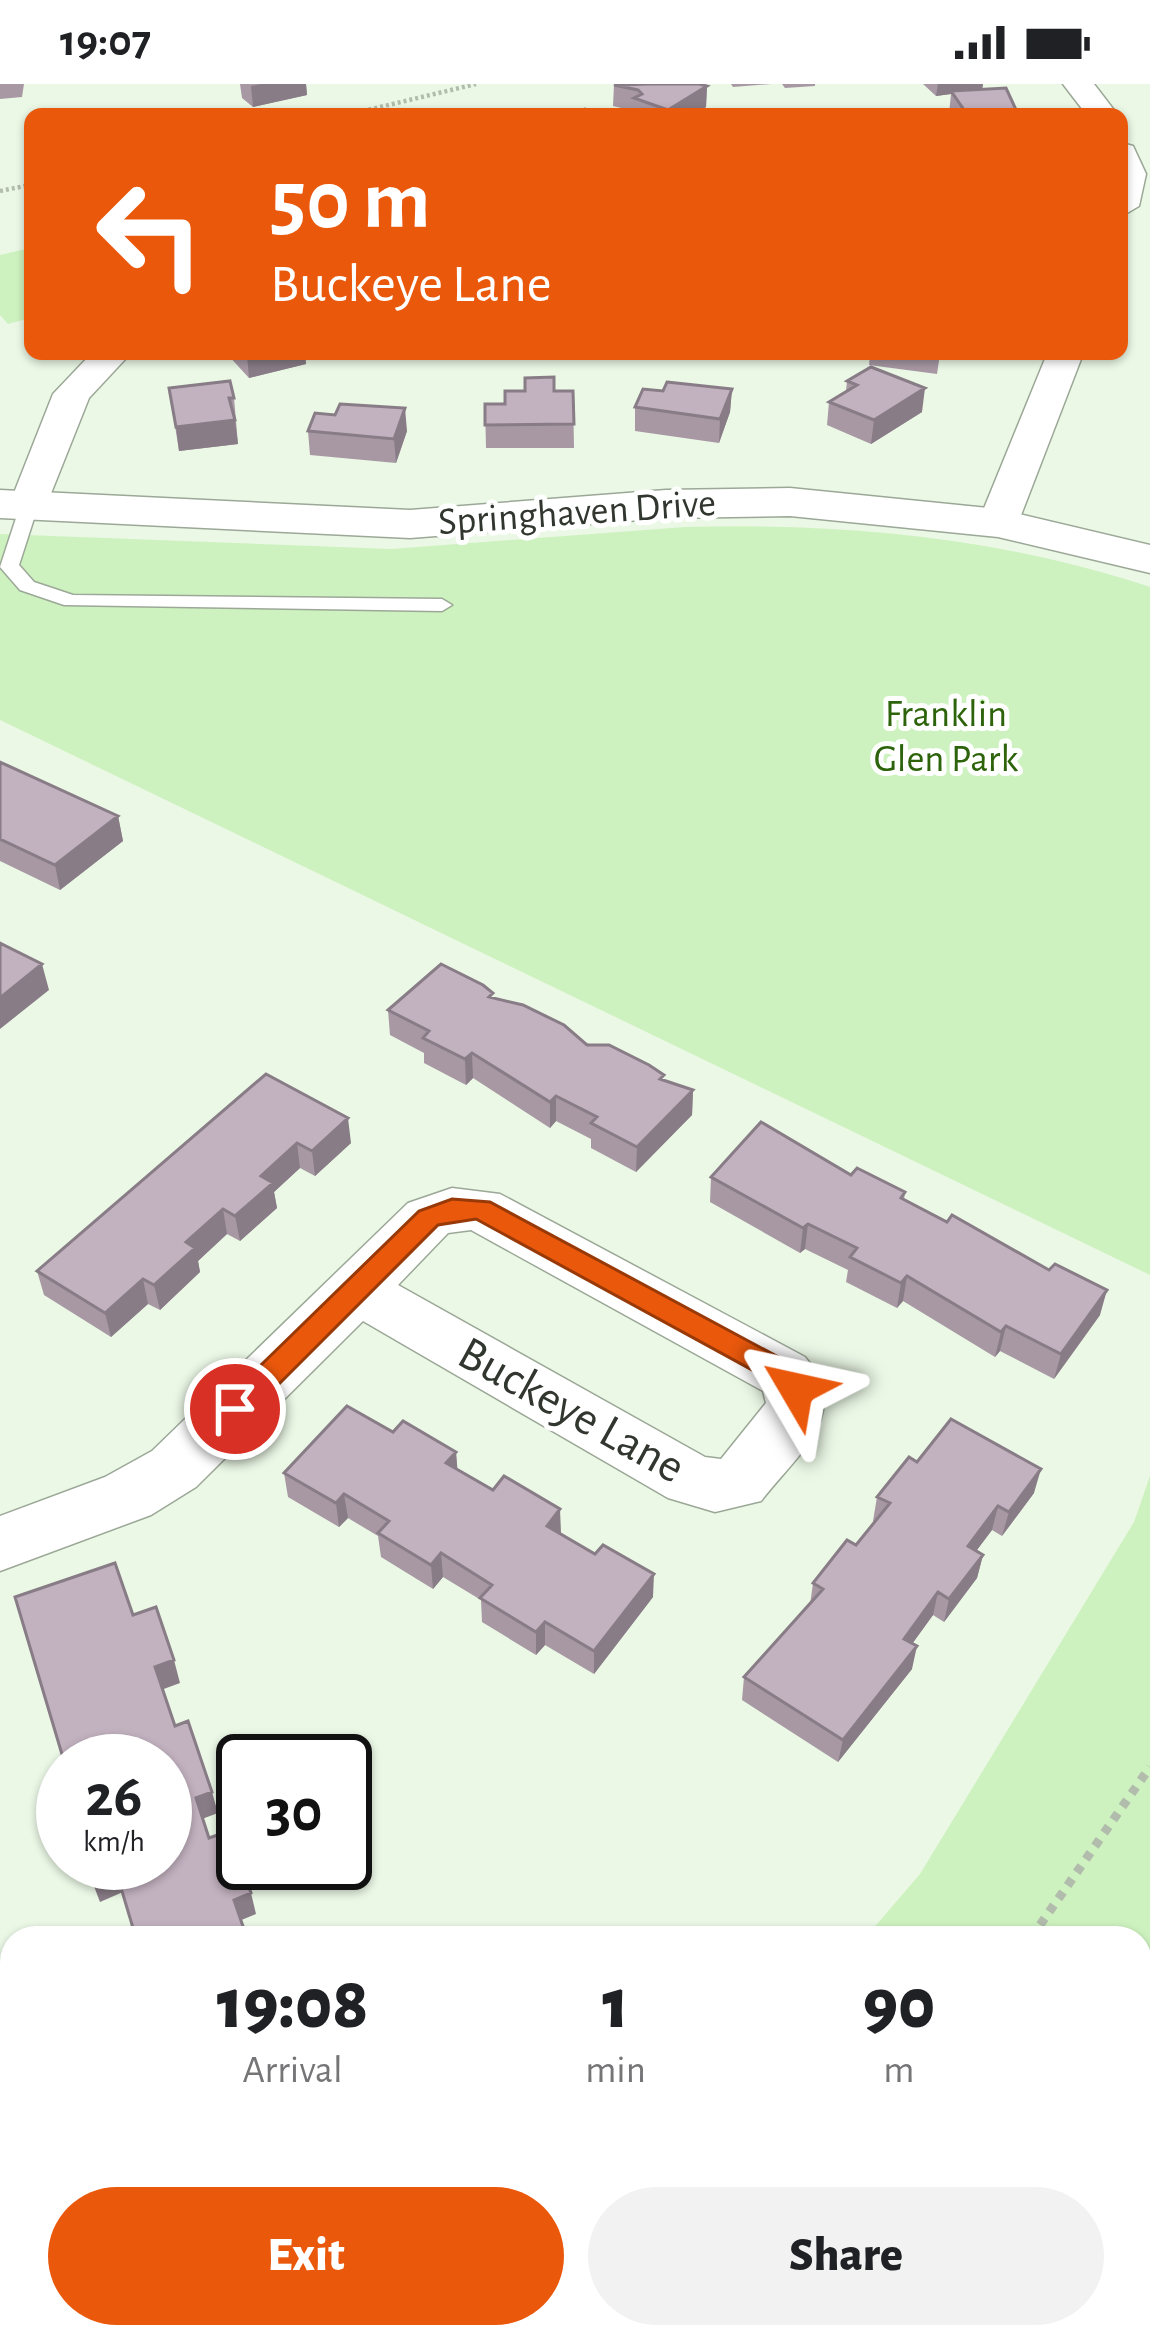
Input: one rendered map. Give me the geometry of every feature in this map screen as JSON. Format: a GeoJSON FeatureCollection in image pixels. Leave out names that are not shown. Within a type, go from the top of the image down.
{"type":"FeatureCollection","features":[{"type":"Feature","properties":{"kind":"street"},"geometry":{"type":"LineString","coordinates":[[1078,84],[1097,108]]}},
{"type":"Feature","properties":{"kind":"street"},"geometry":{"type":"LineString","coordinates":[[15,503],[72,394],[106,360]]}},
{"type":"Feature","properties":{"kind":"street"},"geometry":{"type":"LineString","coordinates":[[998,523],[1063,360]]}},
{"type":"Feature","properties":{"kind":"street","name":"Springhaven Drive"},"geometry":{"type":"LineString","coordinates":[[15,503],[410,524],[666,504],[790,502],[998,523],[1150,559]]}},
{"type":"Feature","properties":{"kind":"street","name":"Buckeye Lane"},"geometry":{"type":"LineString","coordinates":[[0,1544],[128,1496],[174,1469],[428,1218],[452,1209],[480,1209],[784,1374],[796,1389],[797,1409],[740,1483],[715,1486],[690,1480],[357,1290]]}},
{"type":"Feature","properties":{"kind":"lane"},"geometry":{"type":"LineString","coordinates":[[15,503],[9,566],[27,586],[71,601],[442,605]]}},
{"type":"Feature","properties":{"kind":"path"},"geometry":{"type":"LineString","coordinates":[[376,108],[476,84]]}},
{"type":"Feature","properties":{"kind":"path"},"geometry":{"type":"LineString","coordinates":[[1039,1926],[1150,1767]]}},
{"type":"Feature","properties":{"kind":"green space"},"geometry":{"type":"Polygon","coordinates":[[[24,249],[24,320],[8,324],[0,315],[0,255],[24,249]]]}},
{"type":"Feature","properties":{"kind":"green space","name":"Franklin Glen Park"},"geometry":{"type":"Polygon","coordinates":[[[685,527],[803,528],[920,537],[1036,556],[1150,587],[1150,1275],[0,720],[0,534],[391,549],[685,527]]]}},
{"type":"Feature","properties":{"kind":"green space"},"geometry":{"type":"Polygon","coordinates":[[[1150,1476],[1150,1926],[875,1926],[920,1874],[1134,1522],[1150,1476]]]}},
{"type":"Feature","properties":{"kind":"building"},"geometry":{"type":"Polygon","coordinates":[[[614,85],[707,86],[671,108],[662,108],[634,98],[642,94],[638,90],[614,85]]]}},
{"type":"Feature","properties":{"kind":"building"},"geometry":{"type":"Polygon","coordinates":[[[1006,88],[1015,108],[963,108],[951,91],[1006,88]]]}},
{"type":"Feature","properties":{"kind":"building"},"geometry":{"type":"Polygon","coordinates":[[[871,367],[925,388],[874,420],[829,402],[857,385],[847,381],[871,367]]]}},
{"type":"Feature","properties":{"kind":"building"},"geometry":{"type":"Polygon","coordinates":[[[554,377],[554,391],[573,391],[574,424],[485,425],[485,404],[505,404],[505,391],[525,391],[525,378],[554,377]]]}},
{"type":"Feature","properties":{"kind":"building"},"geometry":{"type":"Polygon","coordinates":[[[230,381],[235,420],[176,427],[169,388],[230,381]]]}},
{"type":"Feature","properties":{"kind":"building"},"geometry":{"type":"Polygon","coordinates":[[[667,382],[732,389],[720,419],[635,407],[643,389],[663,391],[667,382]]]}},
{"type":"Feature","properties":{"kind":"building"},"geometry":{"type":"Polygon","coordinates":[[[340,404],[405,408],[394,439],[308,431],[315,413],[335,415],[340,404]]]}},
{"type":"Feature","properties":{"kind":"building"},"geometry":{"type":"Polygon","coordinates":[[[0,762],[118,816],[55,865],[0,839],[0,762]]]}},
{"type":"Feature","properties":{"kind":"building"},"geometry":{"type":"Polygon","coordinates":[[[0,943],[42,964],[0,998],[0,943]]]}},
{"type":"Feature","properties":{"kind":"building"},"geometry":{"type":"Polygon","coordinates":[[[441,964],[483,985],[493,993],[489,997],[523,1005],[564,1025],[587,1045],[609,1045],[664,1075],[660,1079],[693,1090],[637,1147],[591,1123],[597,1117],[556,1096],[550,1102],[472,1053],[465,1059],[423,1038],[429,1031],[388,1010],[441,964]]]}},
{"type":"Feature","properties":{"kind":"building"},"geometry":{"type":"Polygon","coordinates":[[[266,1074],[348,1118],[312,1151],[297,1143],[261,1176],[273,1183],[235,1216],[223,1209],[186,1242],[195,1248],[154,1285],[143,1279],[105,1313],[37,1271],[266,1074]]]}},
{"type":"Feature","properties":{"kind":"building"},"geometry":{"type":"Polygon","coordinates":[[[761,1122],[851,1175],[857,1168],[905,1192],[901,1198],[947,1222],[952,1215],[1049,1270],[1055,1264],[1107,1290],[1061,1354],[1006,1326],[1001,1332],[907,1276],[901,1283],[850,1257],[857,1248],[808,1224],[803,1228],[711,1177],[761,1122]]]}},
{"type":"Feature","properties":{"kind":"building"},"geometry":{"type":"Polygon","coordinates":[[[347,1406],[393,1432],[403,1421],[456,1452],[446,1463],[493,1490],[504,1476],[560,1509],[547,1526],[595,1554],[603,1545],[654,1574],[594,1651],[545,1622],[536,1632],[480,1598],[492,1585],[441,1553],[431,1565],[378,1533],[389,1521],[344,1494],[336,1503],[284,1473],[347,1406]]]}},
{"type":"Feature","properties":{"kind":"building"},"geometry":{"type":"Polygon","coordinates":[[[951,1419],[1041,1469],[1009,1512],[998,1506],[968,1546],[983,1555],[949,1599],[938,1592],[904,1639],[917,1646],[843,1740],[744,1677],[823,1589],[813,1583],[847,1540],[856,1545],[890,1503],[877,1497],[909,1457],[917,1462],[951,1419]]]}},
{"type":"Feature","properties":{"kind":"building"},"geometry":{"type":"Polygon","coordinates":[[[115,1563],[133,1615],[156,1607],[174,1660],[155,1667],[175,1726],[188,1721],[212,1792],[196,1798],[209,1838],[216,1836],[216,1890],[251,1893],[234,1900],[243,1926],[132,1926],[122,1890],[192,1890],[192,1734],[56,1734],[15,1597],[115,1563]]]}},
{"type":"Feature","properties":{"kind":"route"},"geometry":{"type":"LineString","coordinates":[[235,1409],[428,1218],[452,1209],[480,1209],[784,1374],[796,1389]]}}]}
